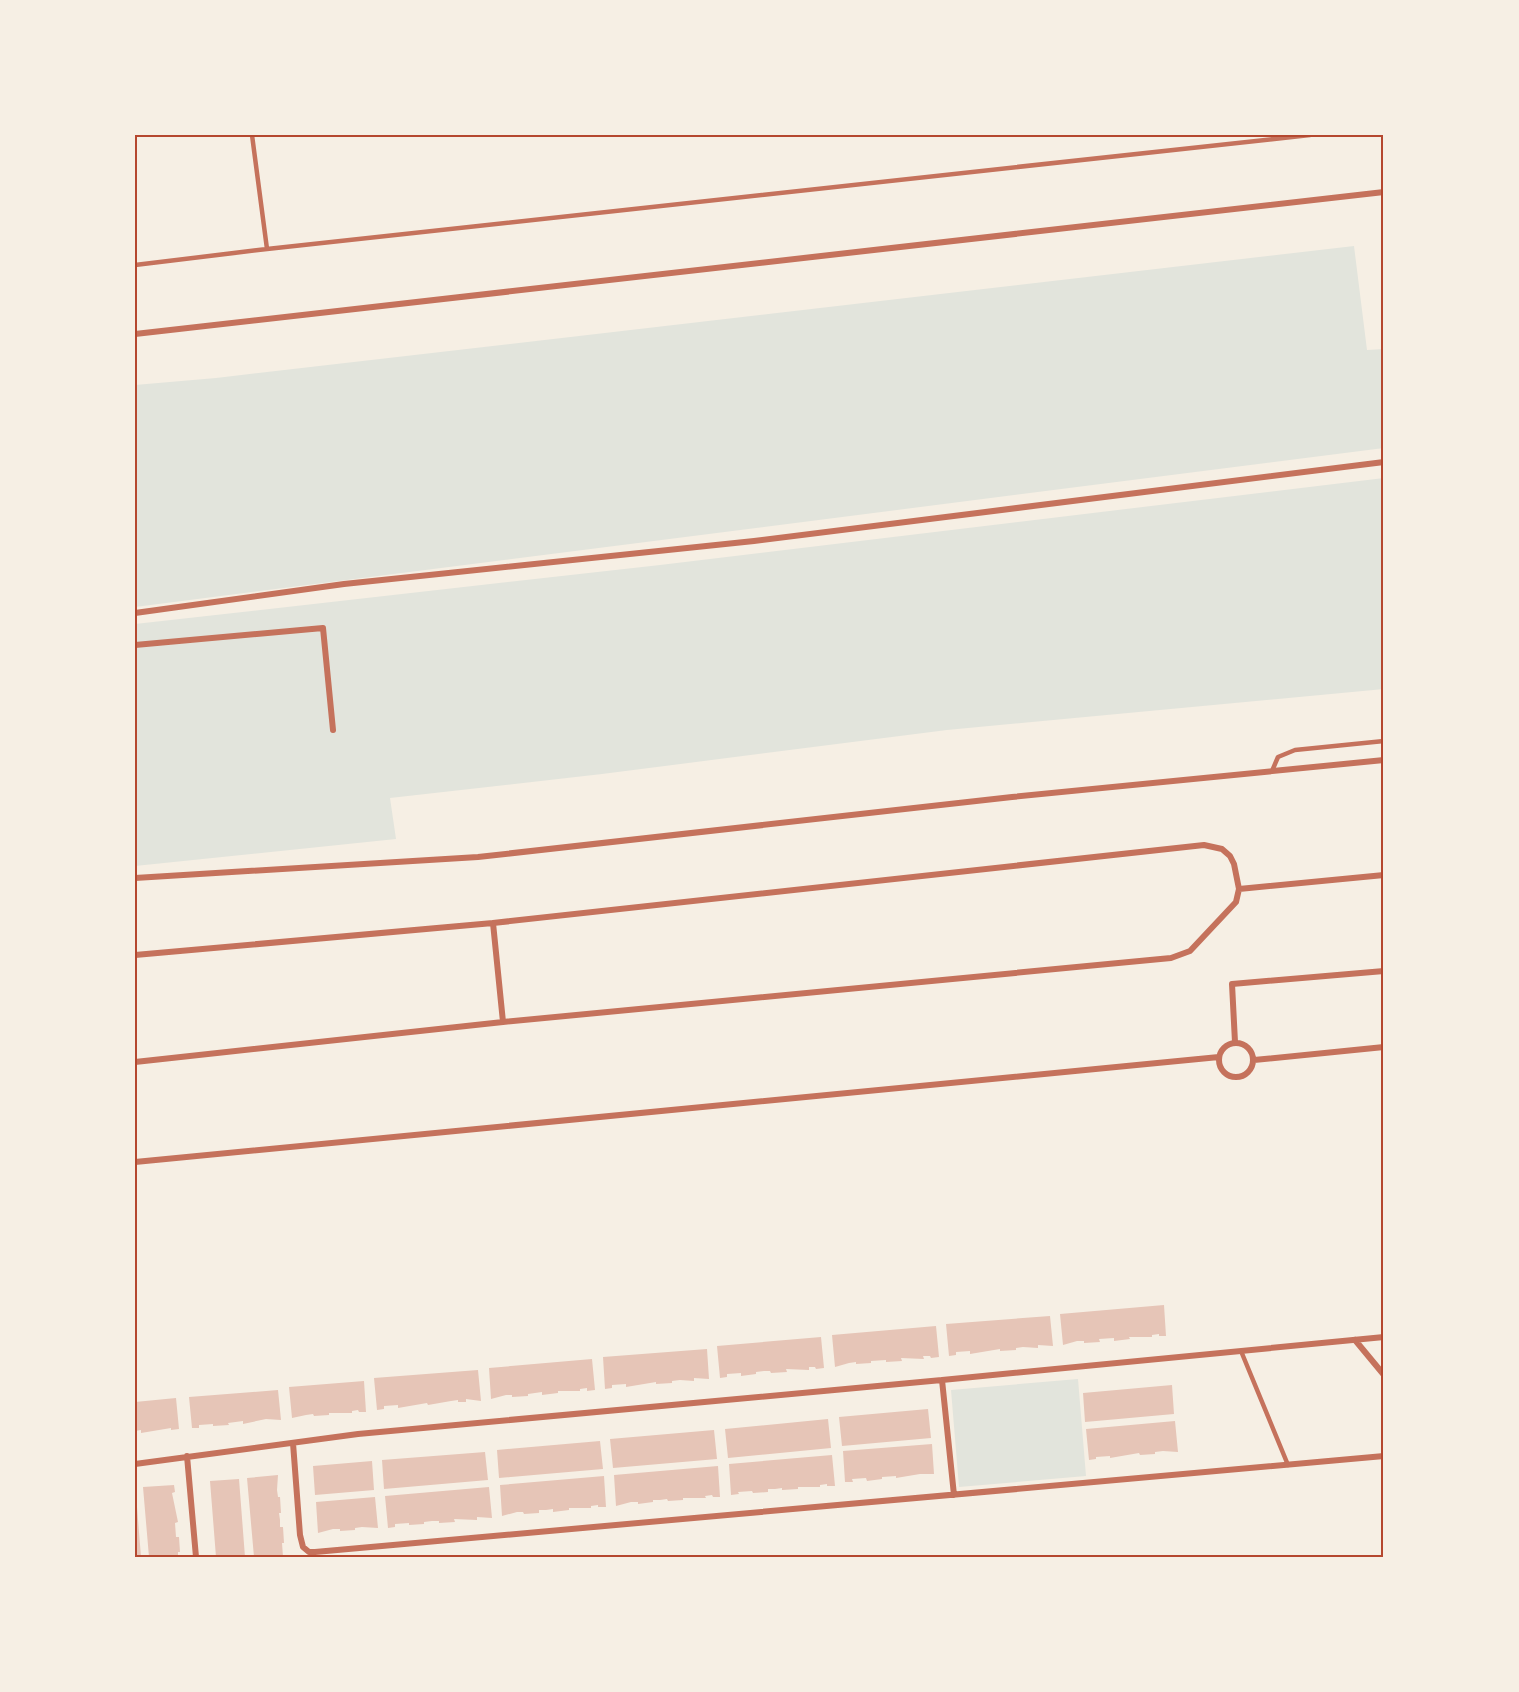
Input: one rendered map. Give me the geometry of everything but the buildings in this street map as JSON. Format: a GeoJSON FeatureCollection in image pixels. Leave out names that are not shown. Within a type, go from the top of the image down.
{"type":"FeatureCollection","features":[{"type":"Feature","properties":{"kind":"street"},"geometry":{"type":"LineString","coordinates":[[135,334],[1384,192]]}},
{"type":"Feature","properties":{"kind":"street"},"geometry":{"type":"LineString","coordinates":[[135,613],[344,584],[754,541],[1384,462]]}},
{"type":"Feature","properties":{"kind":"street"},"geometry":{"type":"LineString","coordinates":[[135,645],[323,628],[333,730]]}},
{"type":"Feature","properties":{"kind":"street"},"geometry":{"type":"LineString","coordinates":[[135,878],[478,857],[1012,797],[1384,760]]}},
{"type":"Feature","properties":{"kind":"street"},"geometry":{"type":"LineString","coordinates":[[135,955],[493,923],[1204,845],[1222,849],[1230,856],[1239,889],[1236,902],[1190,951],[1171,958],[503,1022],[135,1062]]}},
{"type":"Feature","properties":{"kind":"street"},"geometry":{"type":"LineString","coordinates":[[1239,889],[1384,875]]}},
{"type":"Feature","properties":{"kind":"street"},"geometry":{"type":"LineString","coordinates":[[493,923],[503,1022]]}},
{"type":"Feature","properties":{"kind":"street"},"geometry":{"type":"LineString","coordinates":[[1235,1042],[1232,984],[1384,971]]}},
{"type":"Feature","properties":{"kind":"street"},"geometry":{"type":"LineString","coordinates":[[1235,1042],[1250,1049],[1254,1060],[1246,1075],[1235,1077],[1229,1076],[1221,1068],[1219,1057],[1224,1047],[1235,1042]]}},
{"type":"Feature","properties":{"kind":"street"},"geometry":{"type":"LineString","coordinates":[[1254,1060],[1384,1047]]}},
{"type":"Feature","properties":{"kind":"street"},"geometry":{"type":"LineString","coordinates":[[135,1162],[1219,1057]]}},
{"type":"Feature","properties":{"kind":"street"},"geometry":{"type":"LineString","coordinates":[[135,1464],[358,1434],[1384,1337]]}},
{"type":"Feature","properties":{"kind":"street"},"geometry":{"type":"LineString","coordinates":[[1355,1340],[1384,1375]]}},
{"type":"Feature","properties":{"kind":"street"},"geometry":{"type":"LineString","coordinates":[[942,1380],[954,1495]]}},
{"type":"Feature","properties":{"kind":"street"},"geometry":{"type":"LineString","coordinates":[[292,1443],[300,1535],[303,1547],[309,1552],[1384,1456]]}},
{"type":"Feature","properties":{"kind":"street"},"geometry":{"type":"LineString","coordinates":[[187,1456],[196,1557]]}},
{"type":"Feature","properties":{"kind":"lane"},"geometry":{"type":"LineString","coordinates":[[252,135],[267,249]]}},
{"type":"Feature","properties":{"kind":"lane"},"geometry":{"type":"LineString","coordinates":[[135,265],[1310,135]]}},
{"type":"Feature","properties":{"kind":"lane"},"geometry":{"type":"LineString","coordinates":[[1272,771],[1278,757],[1295,750],[1384,741]]}},
{"type":"Feature","properties":{"kind":"lane"},"geometry":{"type":"LineString","coordinates":[[1241,1351],[1288,1465]]}},
{"type":"Feature","properties":{"kind":"shaded area"},"geometry":{"type":"Polygon","coordinates":[[[1354,246],[1367,350],[1384,349],[1384,448],[135,607],[135,385],[216,378],[1354,246]]]}},
{"type":"Feature","properties":{"kind":"shaded area"},"geometry":{"type":"Polygon","coordinates":[[[1384,478],[1384,689],[947,730],[602,774],[390,798],[396,839],[135,866],[135,624],[660,565],[1384,478]]]}},
{"type":"Feature","properties":{"kind":"shaded area"},"geometry":{"type":"Polygon","coordinates":[[[1078,1379],[1086,1476],[959,1487],[951,1390],[1078,1379]]]}}]}
